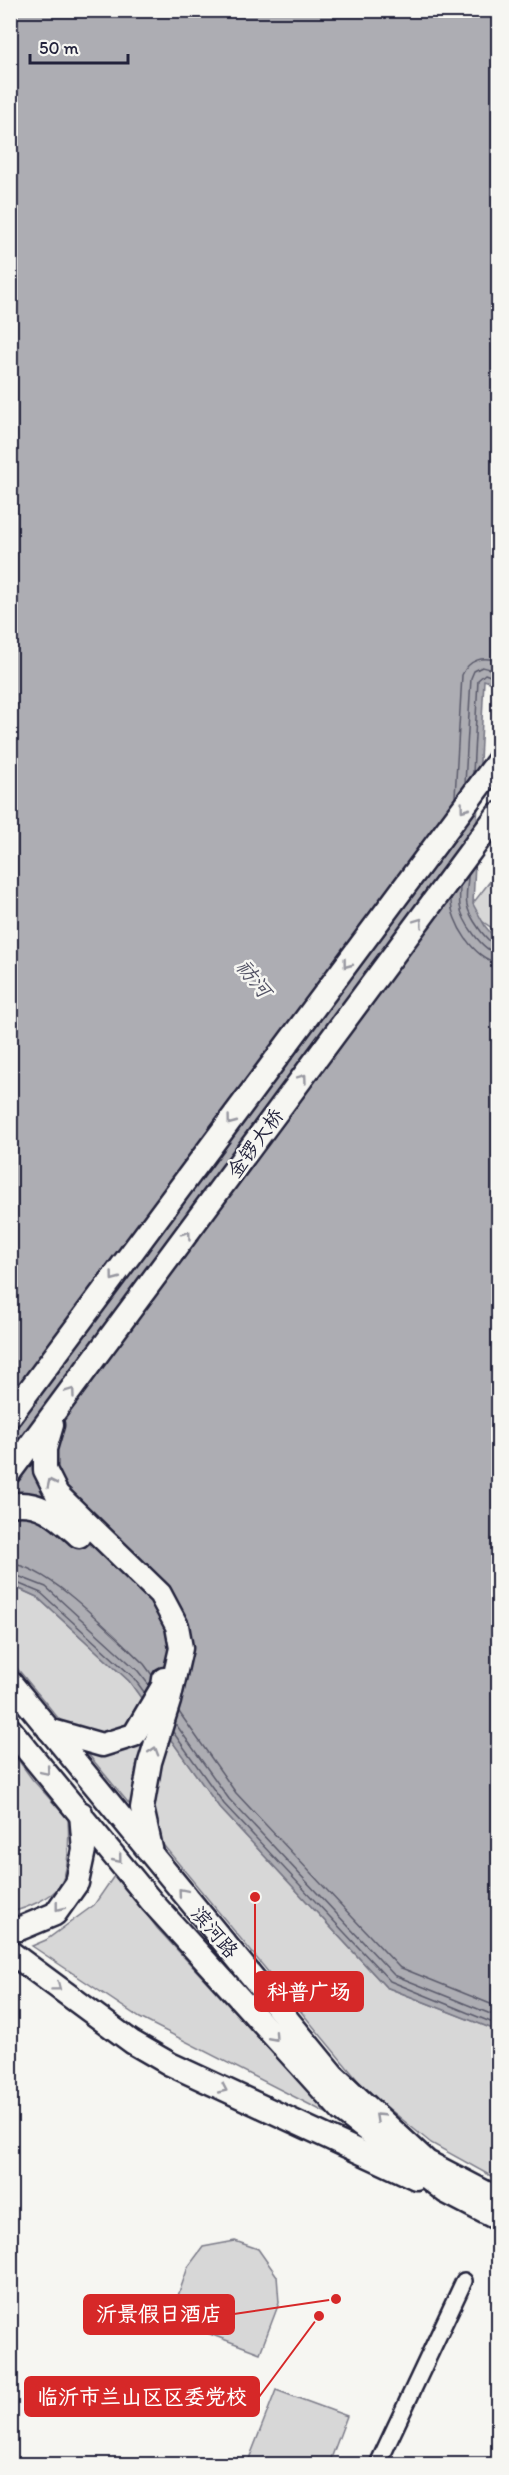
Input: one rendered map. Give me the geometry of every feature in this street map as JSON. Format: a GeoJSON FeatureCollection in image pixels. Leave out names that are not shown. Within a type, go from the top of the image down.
{"type":"FeatureCollection","features":[{"type":"Feature","properties":{"kind":"main road","name":"金锣大桥"},"geometry":{"type":"LineString","coordinates":[[14,1407],[498,761]]}},
{"type":"Feature","properties":{"kind":"main road","name":"金锣大桥"},"geometry":{"type":"LineString","coordinates":[[10,1472],[54,1416],[498,814]]}},
{"type":"Feature","properties":{"kind":"main road"},"geometry":{"type":"LineString","coordinates":[[54,1416],[45,1449],[45,1470],[57,1494],[160,1594],[177,1626],[181,1648],[169,1701],[150,1761],[142,1808],[153,1857]]}},
{"type":"Feature","properties":{"kind":"main road"},"geometry":{"type":"LineString","coordinates":[[10,1504],[31,1503],[52,1512],[147,1595],[163,1623],[170,1650],[163,1686],[134,1735],[102,1745],[49,1730]]}},
{"type":"Feature","properties":{"kind":"main road","name":"滨河路"},"geometry":{"type":"LineString","coordinates":[[10,1682],[333,2075],[427,2162],[498,2199]]}},
{"type":"Feature","properties":{"kind":"main road","name":"滨河路"},"geometry":{"type":"LineString","coordinates":[[10,1729],[152,1902],[341,2110],[446,2192],[498,2219]]}},
{"type":"Feature","properties":{"kind":"main road"},"geometry":{"type":"LineString","coordinates":[[10,1927],[19,1929],[55,1914],[77,1883],[84,1850],[81,1813]]}},
{"type":"Feature","properties":{"kind":"main road"},"geometry":{"type":"LineString","coordinates":[[10,1952],[132,2042],[170,2064],[446,2192]]}},
{"type":"Feature","properties":{"kind":"street"},"geometry":{"type":"LineString","coordinates":[[378,2464],[464,2281]]}},
{"type":"Feature","properties":{"kind":"shaded area"},"geometry":{"type":"Polygon","coordinates":[[[498,871],[498,932],[467,911],[498,871]]]}},
{"type":"Feature","properties":{"kind":"shaded area"},"geometry":{"type":"Polygon","coordinates":[[[10,1585],[37,1597],[129,1681],[219,1807],[386,1987],[498,2031],[498,2180],[431,2143],[365,2089],[11,1661],[10,1585]]]}},
{"type":"Feature","properties":{"kind":"shaded area"},"geometry":{"type":"Polygon","coordinates":[[[11,1750],[32,1779],[68,1819],[69,1835],[66,1870],[60,1885],[45,1898],[11,1912],[11,1750]]]}},
{"type":"Feature","properties":{"kind":"shaded area"},"geometry":{"type":"Polygon","coordinates":[[[116,1873],[157,1928],[330,2115],[140,2018],[32,1946],[46,1940],[94,1905],[116,1873]]]}},
{"type":"Feature","properties":{"kind":"shaded area"},"geometry":{"type":"Polygon","coordinates":[[[235,2241],[258,2249],[277,2276],[279,2303],[260,2353],[170,2319],[188,2267],[203,2247],[235,2241]]]}},
{"type":"Feature","properties":{"kind":"shaded area"},"geometry":{"type":"Polygon","coordinates":[[[276,2390],[347,2416],[329,2464],[247,2464],[276,2390]]]}},
{"type":"Feature","properties":{"kind":"water","name":"祊河"},"geometry":{"type":"Polygon","coordinates":[[[11,11],[498,11],[498,685],[484,680],[473,904],[485,926],[498,942],[498,2031],[386,1987],[219,1807],[129,1681],[37,1597],[11,1585],[11,11]]]}},
{"type":"Feature","properties":{"kind":"place","name":"科普广场"},"geometry":{"type":"Point","coordinates":[255,1897]}},
{"type":"Feature","properties":{"kind":"place","name":"沂景假日酒店"},"geometry":{"type":"Point","coordinates":[336,2299]}},
{"type":"Feature","properties":{"kind":"place","name":"临沂市兰山区区委党校"},"geometry":{"type":"Point","coordinates":[319,2316]}}]}
